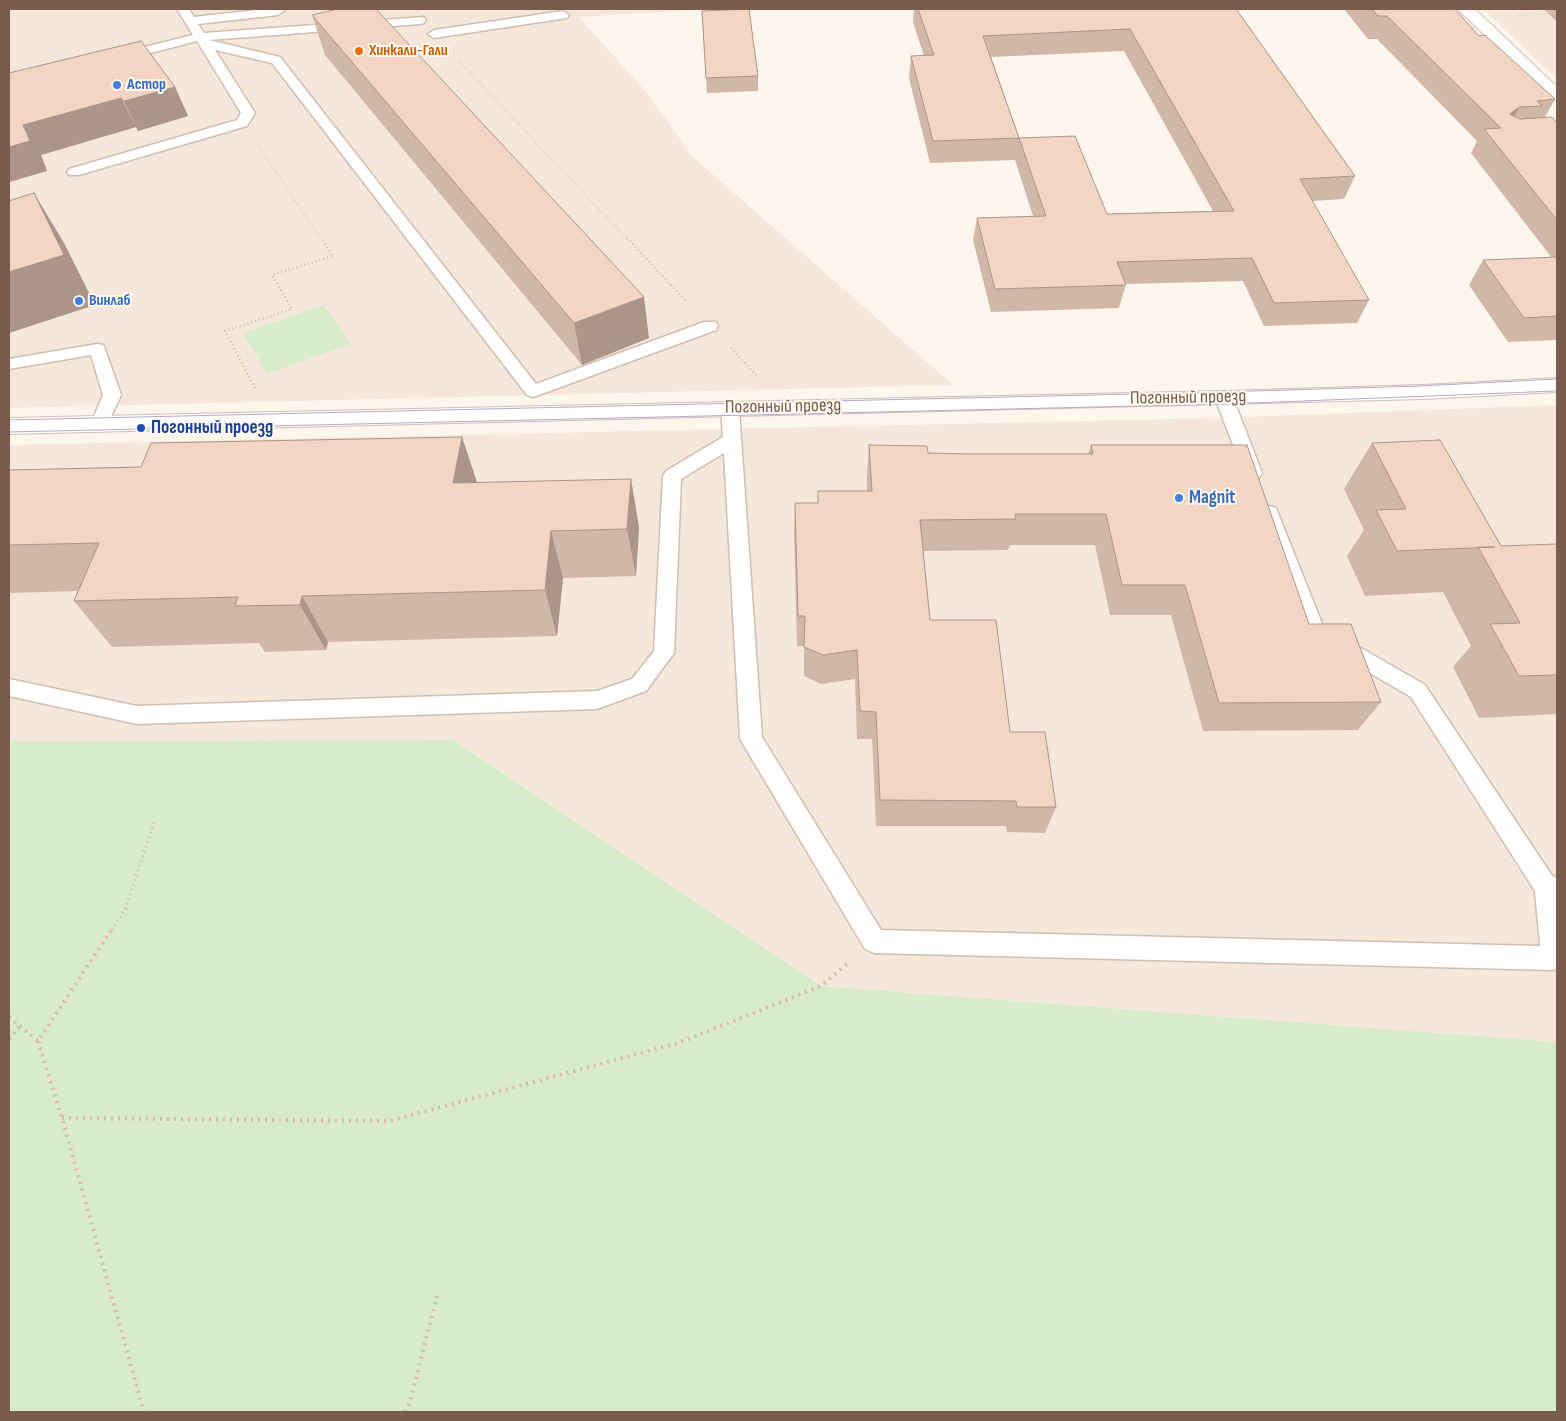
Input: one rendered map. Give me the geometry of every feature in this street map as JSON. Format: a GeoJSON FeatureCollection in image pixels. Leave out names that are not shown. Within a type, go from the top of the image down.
{"type":"FeatureCollection","features":[{"type":"Feature","properties":{"kind":"street"},"geometry":{"type":"LineString","coordinates":[[1466,9],[1557,96]]}},
{"type":"Feature","properties":{"kind":"street","name":"Погонный проезд"},"geometry":{"type":"LineString","coordinates":[[9,426],[1224,398],[1424,392],[1557,385]]}},
{"type":"Feature","properties":{"kind":"lane"},"geometry":{"type":"LineString","coordinates":[[74,172],[242,123],[248,113],[183,9]]}},
{"type":"Feature","properties":{"kind":"lane"},"geometry":{"type":"LineString","coordinates":[[414,9],[420,20],[438,38],[563,15]]}},
{"type":"Feature","properties":{"kind":"lane"},"geometry":{"type":"LineString","coordinates":[[191,21],[278,11]]}},
{"type":"Feature","properties":{"kind":"lane"},"geometry":{"type":"LineString","coordinates":[[104,62],[202,41],[420,20]]}},
{"type":"Feature","properties":{"kind":"lane"},"geometry":{"type":"LineString","coordinates":[[202,41],[276,60],[533,391],[710,326]]}},
{"type":"Feature","properties":{"kind":"lane"},"geometry":{"type":"LineString","coordinates":[[9,364],[97,349],[112,395],[100,423]]}},
{"type":"Feature","properties":{"kind":"lane"},"geometry":{"type":"LineString","coordinates":[[730,409],[751,739],[874,942],[1555,960],[1552,888],[1418,691],[1316,631],[1224,398]]}},
{"type":"Feature","properties":{"kind":"lane"},"geometry":{"type":"LineString","coordinates":[[9,688],[137,715],[597,700],[639,686],[664,653],[672,476],[732,440]]}},
{"type":"Feature","properties":{"kind":"path"},"geometry":{"type":"LineString","coordinates":[[438,38],[787,407]]}},
{"type":"Feature","properties":{"kind":"path"},"geometry":{"type":"LineString","coordinates":[[242,123],[334,256],[272,275],[292,309],[225,330],[271,419]]}},
{"type":"Feature","properties":{"kind":"path"},"geometry":{"type":"LineString","coordinates":[[38,1041],[125,910],[155,818]]}},
{"type":"Feature","properties":{"kind":"path"},"geometry":{"type":"LineString","coordinates":[[62,1118],[389,1121],[678,1043],[821,986],[874,942]]}},
{"type":"Feature","properties":{"kind":"path"},"geometry":{"type":"LineString","coordinates":[[9,1017],[38,1041],[62,1118],[144,1412]]}},
{"type":"Feature","properties":{"kind":"path"},"geometry":{"type":"LineString","coordinates":[[9,1039],[20,1027]]}},
{"type":"Feature","properties":{"kind":"path"},"geometry":{"type":"LineString","coordinates":[[405,1412],[410,1402],[437,1296]]}},
{"type":"Feature","properties":{"kind":"shaded area"},"geometry":{"type":"Polygon","coordinates":[[[9,9],[712,9],[579,17],[647,93],[693,157],[953,385],[9,408],[9,9]]]}},
{"type":"Feature","properties":{"kind":"shaded area"},"geometry":{"type":"Polygon","coordinates":[[[1483,9],[1557,9],[1557,79],[1483,9]]]}},
{"type":"Feature","properties":{"kind":"shaded area"},"geometry":{"type":"Polygon","coordinates":[[[1557,405],[1557,1042],[821,986],[454,740],[9,741],[9,445],[1216,418],[1557,405]]]}},
{"type":"Feature","properties":{"kind":"green space"},"geometry":{"type":"Polygon","coordinates":[[[324,305],[350,344],[267,374],[243,333],[324,305]]]}},
{"type":"Feature","properties":{"kind":"green space"},"geometry":{"type":"Polygon","coordinates":[[[454,740],[821,986],[1557,1042],[1557,1412],[9,1412],[9,741],[454,740]]]}},
{"type":"Feature","properties":{"kind":"building"},"geometry":{"type":"Polygon","coordinates":[[[338,9],[376,9],[644,297],[574,323],[312,15],[338,9]]]}},
{"type":"Feature","properties":{"kind":"building"},"geometry":{"type":"Polygon","coordinates":[[[749,9],[758,76],[706,78],[702,11],[749,9]]]}},
{"type":"Feature","properties":{"kind":"building"},"geometry":{"type":"Polygon","coordinates":[[[918,9],[1236,9],[1355,176],[1300,179],[1369,300],[1274,303],[1252,258],[1117,262],[1126,285],[995,289],[977,218],[1046,216],[1019,138],[933,141],[911,56],[934,55],[918,9]],[[1130,29],[983,36],[1019,138],[1075,136],[1107,214],[1234,211],[1130,29]]]}},
{"type":"Feature","properties":{"kind":"building"},"geometry":{"type":"Polygon","coordinates":[[[1372,9],[1455,9],[1479,36],[1485,35],[1555,99],[1537,101],[1542,106],[1519,107],[1510,114],[1520,119],[1552,117],[1557,123],[1557,220],[1484,129],[1501,128],[1387,16],[1378,16],[1372,9]]]}},
{"type":"Feature","properties":{"kind":"building"},"geometry":{"type":"Polygon","coordinates":[[[141,41],[175,87],[124,101],[121,98],[23,125],[30,141],[9,147],[9,73],[141,41]]]}},
{"type":"Feature","properties":{"kind":"building"},"geometry":{"type":"Polygon","coordinates":[[[34,193],[64,255],[9,272],[9,201],[34,193]]]}},
{"type":"Feature","properties":{"kind":"building"},"geometry":{"type":"Polygon","coordinates":[[[1557,257],[1557,316],[1524,318],[1483,260],[1557,257]]]}},
{"type":"Feature","properties":{"kind":"building"},"geometry":{"type":"Polygon","coordinates":[[[462,437],[453,483],[631,479],[627,529],[551,531],[545,590],[302,596],[300,605],[235,606],[238,597],[74,601],[99,543],[9,545],[9,470],[141,467],[151,443],[462,437]]]}},
{"type":"Feature","properties":{"kind":"building"},"geometry":{"type":"Polygon","coordinates":[[[1440,440],[1501,546],[1556,544],[1557,546],[1557,675],[1519,676],[1490,624],[1520,623],[1478,548],[1397,551],[1376,510],[1406,509],[1372,443],[1440,440]]]}},
{"type":"Feature","properties":{"kind":"building"},"geometry":{"type":"Polygon","coordinates":[[[869,445],[927,446],[928,453],[1093,454],[1091,445],[1247,445],[1309,624],[1351,624],[1381,702],[1219,703],[1185,585],[1122,585],[1106,514],[1015,514],[1016,519],[920,520],[930,620],[996,620],[1010,732],[1045,732],[1056,807],[1017,807],[1016,801],[880,800],[876,712],[860,711],[857,650],[823,655],[804,647],[805,616],[798,616],[795,503],[818,503],[818,491],[872,491],[869,445]]]}},
{"type":"Feature","properties":{"kind":"tram line"},"geometry":{"type":"LineString","coordinates":[[9,420],[1221,392],[1420,386],[1557,379]]}},
{"type":"Feature","properties":{"kind":"tram line"},"geometry":{"type":"LineString","coordinates":[[9,432],[1226,404],[1557,391]]}},
{"type":"Feature","properties":{"kind":"place","name":"Хинкали-Гали"},"geometry":{"type":"Point","coordinates":[359,51]}},
{"type":"Feature","properties":{"kind":"place","name":"Астор"},"geometry":{"type":"Point","coordinates":[117,85]}},
{"type":"Feature","properties":{"kind":"place","name":"Винлаб"},"geometry":{"type":"Point","coordinates":[79,301]}},
{"type":"Feature","properties":{"kind":"place","name":"Погонный проезд"},"geometry":{"type":"Point","coordinates":[141,428]}},
{"type":"Feature","properties":{"kind":"place","name":"Magnit"},"geometry":{"type":"Point","coordinates":[1179,498]}}]}
